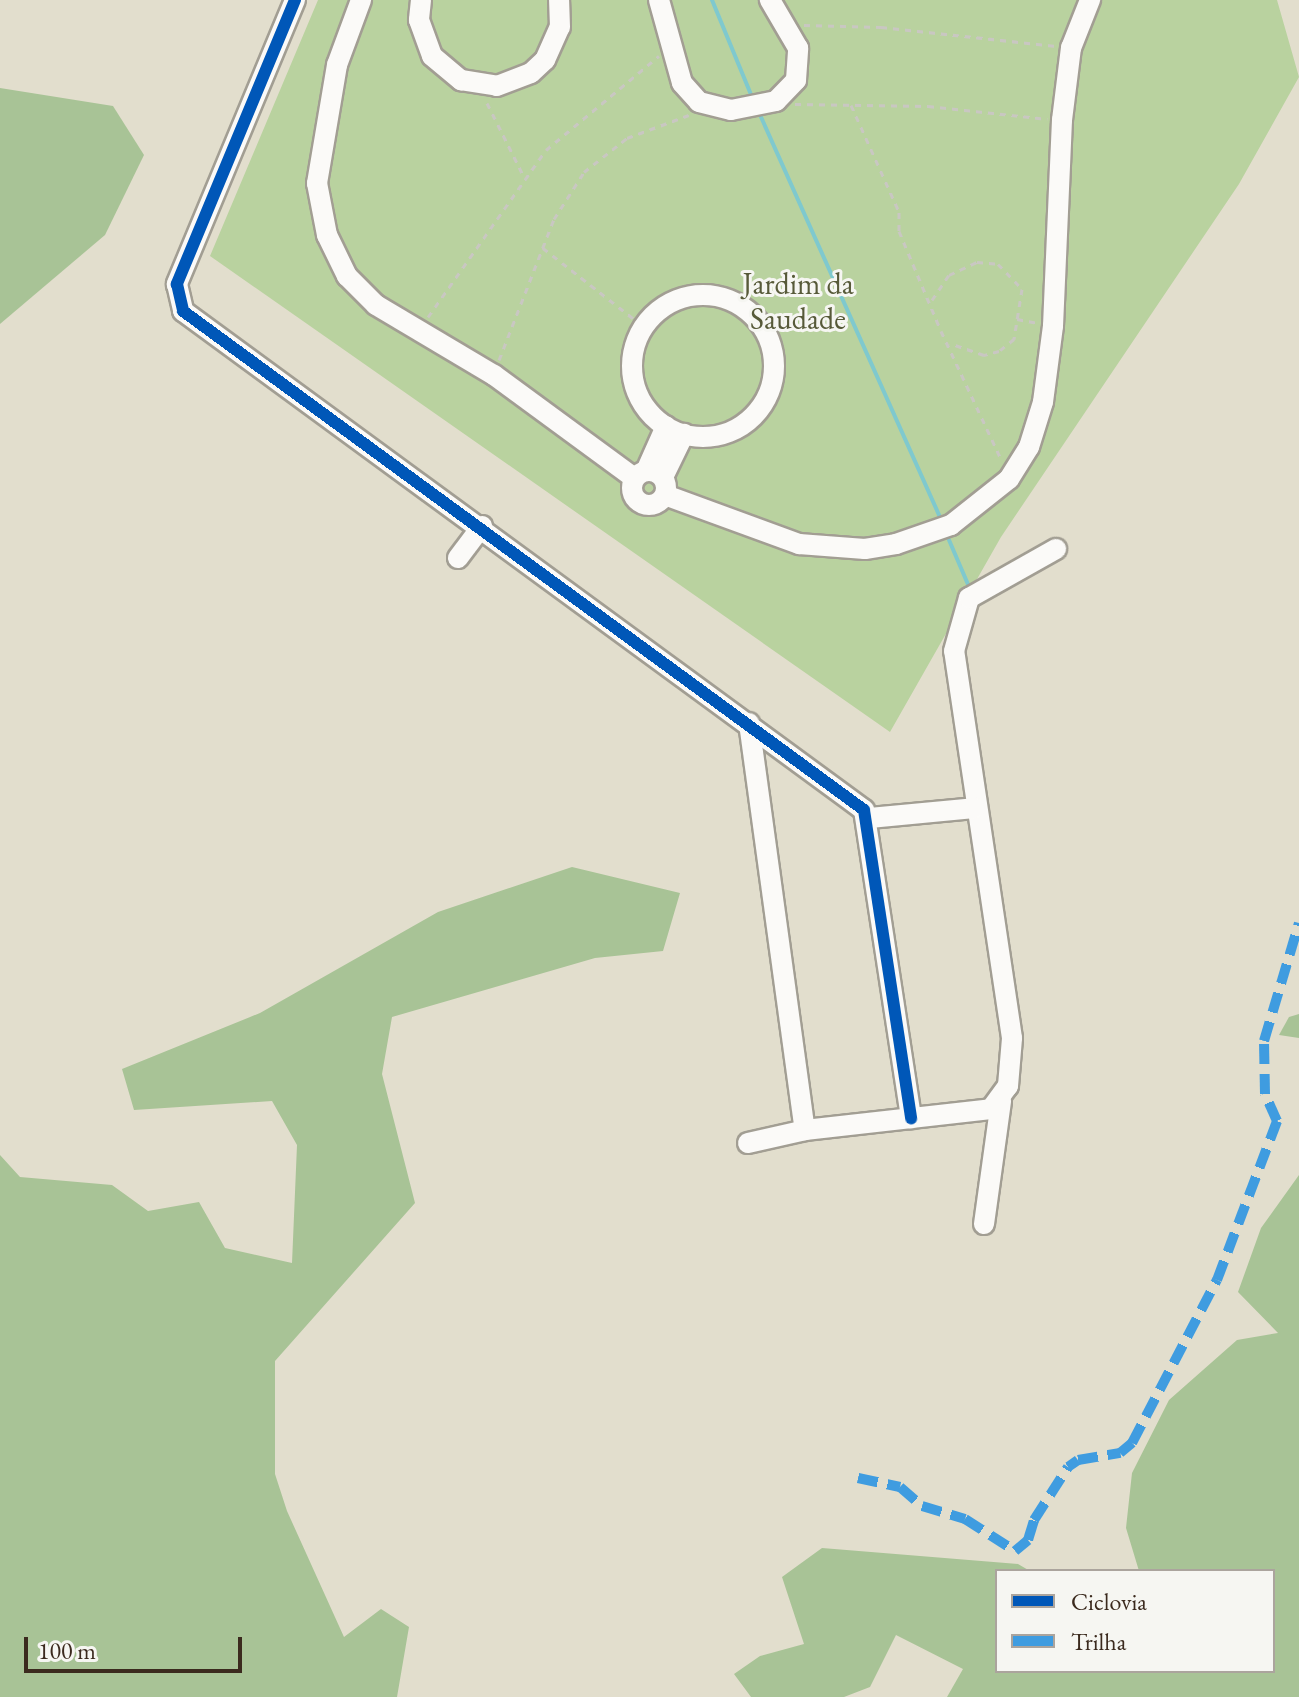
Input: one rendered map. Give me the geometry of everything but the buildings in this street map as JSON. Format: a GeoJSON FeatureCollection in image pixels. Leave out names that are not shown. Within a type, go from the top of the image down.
{"type":"FeatureCollection","features":[{"type":"Feature","properties":{"kind":"street"},"geometry":{"type":"LineString","coordinates":[[295,0],[184,267],[177,297],[195,322],[482,526],[856,802],[869,818],[911,1118]]}},
{"type":"Feature","properties":{"kind":"street"},"geometry":{"type":"LineString","coordinates":[[361,0],[327,104],[317,183],[320,209],[336,255],[357,290],[494,375],[652,480],[799,544],[865,549],[896,544],[951,525],[1009,479],[1029,447],[1043,402],[1053,326],[1062,120],[1071,48],[1090,0]]}},
{"type":"Feature","properties":{"kind":"street"},"geometry":{"type":"LineString","coordinates":[[419,0],[421,30],[432,56],[444,70],[479,85],[515,81],[545,60],[560,27],[559,0]]}},
{"type":"Feature","properties":{"kind":"street"},"geometry":{"type":"LineString","coordinates":[[659,0],[682,83],[699,102],[715,108],[746,109],[776,101],[792,88],[799,67],[798,48],[770,0]]}},
{"type":"Feature","properties":{"kind":"street"},"geometry":{"type":"LineString","coordinates":[[712,295],[747,309],[770,340],[773,379],[756,413],[723,434],[675,430],[651,414],[634,381],[636,344],[644,327],[674,301],[712,295]]}},
{"type":"Feature","properties":{"kind":"street"},"geometry":{"type":"LineString","coordinates":[[652,480],[675,430]]}},
{"type":"Feature","properties":{"kind":"street"},"geometry":{"type":"LineString","coordinates":[[458,558],[482,526]]}},
{"type":"Feature","properties":{"kind":"street"},"geometry":{"type":"LineString","coordinates":[[984,1224],[1001,1101],[1010,1073],[1012,1038],[975,808],[954,651],[959,621],[969,598],[1056,549]]}},
{"type":"Feature","properties":{"kind":"street"},"geometry":{"type":"LineString","coordinates":[[749,723],[805,1130]]}},
{"type":"Feature","properties":{"kind":"street"},"geometry":{"type":"LineString","coordinates":[[869,818],[975,808]]}},
{"type":"Feature","properties":{"kind":"street"},"geometry":{"type":"LineString","coordinates":[[748,1143],[805,1130],[980,1113],[1001,1101]]}},
{"type":"Feature","properties":{"kind":"path"},"geometry":{"type":"LineString","coordinates":[[785,25],[881,27],[1071,48]]}},
{"type":"Feature","properties":{"kind":"path"},"geometry":{"type":"LineString","coordinates":[[419,331],[524,176],[578,118],[672,47]]}},
{"type":"Feature","properties":{"kind":"path"},"geometry":{"type":"LineString","coordinates":[[479,85],[524,176]]}},
{"type":"Feature","properties":{"kind":"path"},"geometry":{"type":"LineString","coordinates":[[776,101],[928,106],[1062,120]]}},
{"type":"Feature","properties":{"kind":"path"},"geometry":{"type":"LineString","coordinates":[[851,105],[931,301],[1009,479]]}},
{"type":"Feature","properties":{"kind":"path"},"geometry":{"type":"LineString","coordinates":[[494,375],[542,248],[570,192],[601,156],[651,126],[715,108]]}},
{"type":"Feature","properties":{"kind":"path"},"geometry":{"type":"LineString","coordinates":[[542,248],[644,327]]}},
{"type":"Feature","properties":{"kind":"path"},"geometry":{"type":"LineString","coordinates":[[931,301],[949,275],[977,262],[998,264],[1022,289],[1014,339],[999,351],[984,355],[950,343]]}},
{"type":"Feature","properties":{"kind":"green space","name":"Jardim da Saudade"},"geometry":{"type":"Polygon","coordinates":[[[318,0],[1277,0],[1299,77],[1239,184],[1001,537],[890,732],[210,256],[318,0]]]}},
{"type":"Feature","properties":{"kind":"green space"},"geometry":{"type":"Polygon","coordinates":[[[0,88],[113,106],[144,155],[105,235],[0,324],[0,88]]]}},
{"type":"Feature","properties":{"kind":"green space"},"geometry":{"type":"Polygon","coordinates":[[[572,867],[680,893],[663,951],[595,958],[392,1017],[382,1074],[415,1203],[275,1361],[275,1474],[287,1511],[344,1637],[381,1609],[409,1627],[397,1697],[0,1697],[0,1155],[20,1177],[112,1185],[148,1211],[199,1202],[225,1248],[292,1263],[297,1145],[272,1101],[134,1110],[122,1069],[260,1013],[438,912],[572,867]]]}},
{"type":"Feature","properties":{"kind":"green space"},"geometry":{"type":"Polygon","coordinates":[[[1299,1014],[1299,1038],[1279,1035],[1289,1017],[1299,1014]]]}},
{"type":"Feature","properties":{"kind":"green space"},"geometry":{"type":"Polygon","coordinates":[[[1299,1175],[1299,1697],[947,1697],[963,1669],[896,1635],[870,1687],[844,1697],[751,1697],[734,1674],[760,1656],[804,1644],[782,1577],[822,1548],[1018,1564],[1027,1569],[995,1569],[995,1673],[1275,1673],[1275,1569],[1138,1569],[1126,1528],[1132,1473],[1169,1400],[1237,1340],[1278,1333],[1238,1292],[1261,1228],[1299,1175]]]}},
{"type":"Feature","properties":{"kind":"waterway"},"geometry":{"type":"LineString","coordinates":[[712,0],[752,97]]}},
{"type":"Feature","properties":{"kind":"waterway"},"geometry":{"type":"LineString","coordinates":[[761,117],[941,520]]}},
{"type":"Feature","properties":{"kind":"waterway"},"geometry":{"type":"LineString","coordinates":[[949,540],[970,589]]}},
{"type":"Feature","properties":{"kind":"marked path"},"geometry":{"type":"LineString","coordinates":[[858,1478],[900,1487],[922,1506],[965,1519],[1015,1551],[1028,1540],[1034,1520],[1068,1467],[1078,1460],[1120,1453],[1132,1443],[1217,1280],[1277,1121],[1265,1094],[1264,1041],[1299,923]]}},
{"type":"Feature","properties":{"kind":"cycle path"},"geometry":{"type":"LineString","coordinates":[[295,0],[177,284],[183,311],[864,810],[911,1118]]}}]}
